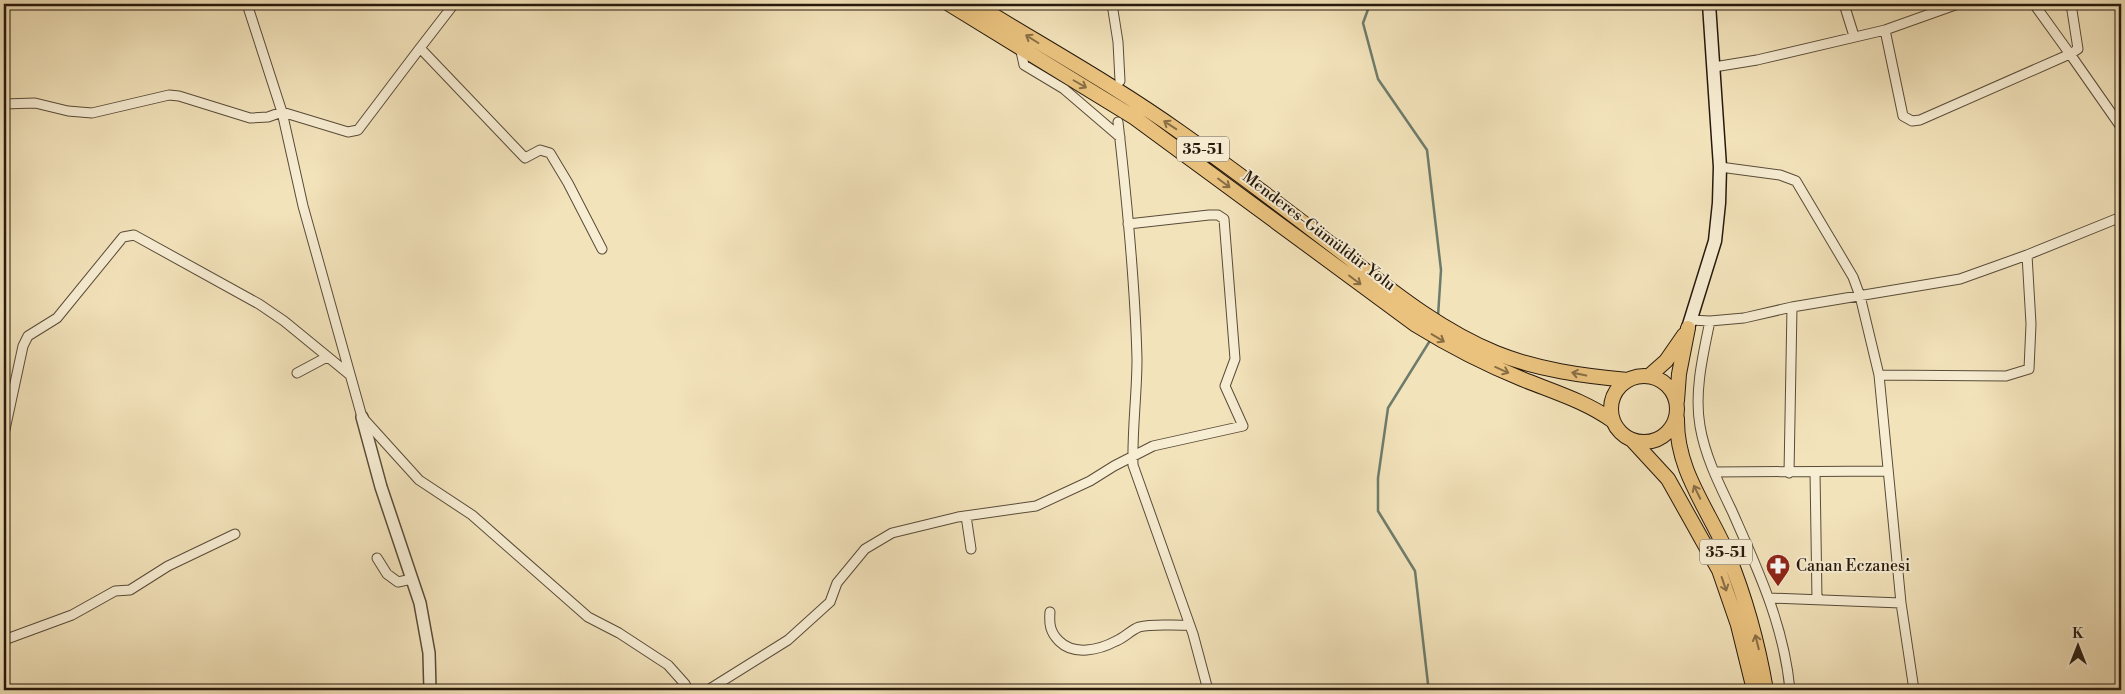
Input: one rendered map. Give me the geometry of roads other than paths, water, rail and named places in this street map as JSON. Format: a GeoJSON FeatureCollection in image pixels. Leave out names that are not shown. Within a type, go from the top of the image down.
{"type":"FeatureCollection","features":[{"type":"Feature","properties":{"kind":"main road","name":"Menderes-Gümüldür Yolu"},"geometry":{"type":"LineString","coordinates":[[949,4],[1150,128],[1416,325],[1460,352],[1522,379],[1578,399],[1613,421]]}},
{"type":"Feature","properties":{"kind":"main road","name":"Menderes-Gümüldür Yolu"},"geometry":{"type":"LineString","coordinates":[[974,4],[1110,86],[1178,130],[1420,310],[1463,338],[1497,354],[1528,364],[1588,376],[1628,380]]}},
{"type":"Feature","properties":{"kind":"main road"},"geometry":{"type":"LineString","coordinates":[[1677,402],[1679,374],[1689,324],[1715,241],[1720,167],[1709,4]]}},
{"type":"Feature","properties":{"kind":"main road"},"geometry":{"type":"LineString","coordinates":[[1649,376],[1666,361],[1689,324]]}},
{"type":"Feature","properties":{"kind":"main road","name":"35-51"},"geometry":{"type":"LineString","coordinates":[[1628,380],[1638,376],[1649,376]]}},
{"type":"Feature","properties":{"kind":"main road"},"geometry":{"type":"LineString","coordinates":[[1649,376],[1657,378],[1670,388],[1677,402]]}},
{"type":"Feature","properties":{"kind":"main road"},"geometry":{"type":"LineString","coordinates":[[1613,421],[1611,410],[1613,398],[1618,388],[1628,380]]}},
{"type":"Feature","properties":{"kind":"main road","name":"35-51"},"geometry":{"type":"LineString","coordinates":[[1677,402],[1679,454],[1728,554],[1747,607],[1758,646],[1766,690]]}},
{"type":"Feature","properties":{"kind":"main road"},"geometry":{"type":"LineString","coordinates":[[1633,441],[1644,443],[1664,436],[1672,428],[1677,418]]}},
{"type":"Feature","properties":{"kind":"main road","name":"35-51"},"geometry":{"type":"LineString","coordinates":[[1613,421],[1624,436],[1633,441],[1668,479],[1719,570],[1738,625],[1754,690]]}},
{"type":"Feature","properties":{"kind":"street"},"geometry":{"type":"LineString","coordinates":[[247,4],[282,112],[303,206],[381,488],[420,603],[429,653],[430,690]]}},
{"type":"Feature","properties":{"kind":"street"},"geometry":{"type":"LineString","coordinates":[[4,104],[35,103],[68,112],[92,113],[168,95],[179,96],[250,118],[268,117],[282,112],[348,132],[358,130],[454,4]]}},
{"type":"Feature","properties":{"kind":"street"},"geometry":{"type":"LineString","coordinates":[[1112,4],[1118,42],[1120,81]]}},
{"type":"Feature","properties":{"kind":"street"},"geometry":{"type":"LineString","coordinates":[[1844,4],[1854,36]]}},
{"type":"Feature","properties":{"kind":"street"},"geometry":{"type":"LineString","coordinates":[[1714,68],[1757,60],[1885,30],[1958,4]]}},
{"type":"Feature","properties":{"kind":"street"},"geometry":{"type":"LineString","coordinates":[[2034,4],[2121,127]]}},
{"type":"Feature","properties":{"kind":"street"},"geometry":{"type":"LineString","coordinates":[[1885,30],[1903,116],[1912,121],[1920,120],[2078,49],[2070,4]]}},
{"type":"Feature","properties":{"kind":"street"},"geometry":{"type":"LineString","coordinates":[[420,48],[525,158],[540,150],[550,153],[568,183],[602,249]]}},
{"type":"Feature","properties":{"kind":"street"},"geometry":{"type":"LineString","coordinates":[[1020,48],[1024,65],[1064,90],[1120,137]]}},
{"type":"Feature","properties":{"kind":"street"},"geometry":{"type":"LineString","coordinates":[[1118,122],[1135,280],[1137,359],[1132,466],[1190,625],[1208,690]]}},
{"type":"Feature","properties":{"kind":"street"},"geometry":{"type":"LineString","coordinates":[[1720,167],[1780,175],[1796,181],[1853,278],[1860,296],[1879,375],[1900,603],[1914,690]]}},
{"type":"Feature","properties":{"kind":"street"},"geometry":{"type":"LineString","coordinates":[[708,690],[788,640],[830,602],[836,583],[865,549],[892,533],[966,516],[1036,506],[1090,481],[1153,446],[1243,426],[1225,386],[1235,359],[1224,219],[1218,215],[1209,215],[1128,224]]}},
{"type":"Feature","properties":{"kind":"street"},"geometry":{"type":"LineString","coordinates":[[1689,324],[1744,318],[1792,307],[1960,279],[2027,255],[2121,217]]}},
{"type":"Feature","properties":{"kind":"street"},"geometry":{"type":"LineString","coordinates":[[4,434],[23,346],[28,336],[57,318],[123,237],[134,236],[151,243],[259,304],[284,321],[350,375]]}},
{"type":"Feature","properties":{"kind":"street"},"geometry":{"type":"LineString","coordinates":[[1879,375],[2006,376],[2029,369],[2031,324],[2027,255]]}},
{"type":"Feature","properties":{"kind":"street"},"geometry":{"type":"LineString","coordinates":[[1789,473],[1792,307]]}},
{"type":"Feature","properties":{"kind":"street"},"geometry":{"type":"LineString","coordinates":[[1710,321],[1698,399],[1700,426],[1714,472],[1770,598],[1788,672],[1790,690]]}},
{"type":"Feature","properties":{"kind":"street"},"geometry":{"type":"LineString","coordinates":[[297,373],[327,358]]}},
{"type":"Feature","properties":{"kind":"street"},"geometry":{"type":"LineString","coordinates":[[362,417],[419,480],[472,515],[588,617],[646,649],[668,665],[688,690]]}},
{"type":"Feature","properties":{"kind":"street"},"geometry":{"type":"LineString","coordinates":[[1714,472],[1888,471]]}},
{"type":"Feature","properties":{"kind":"street"},"geometry":{"type":"LineString","coordinates":[[1815,472],[1816,599]]}},
{"type":"Feature","properties":{"kind":"street"},"geometry":{"type":"LineString","coordinates":[[966,516],[971,549]]}},
{"type":"Feature","properties":{"kind":"street"},"geometry":{"type":"LineString","coordinates":[[4,640],[72,615],[115,591],[130,590],[168,566],[235,534]]}},
{"type":"Feature","properties":{"kind":"street"},"geometry":{"type":"LineString","coordinates":[[377,558],[387,574],[398,582],[412,579]]}},
{"type":"Feature","properties":{"kind":"street"},"geometry":{"type":"LineString","coordinates":[[1770,598],[1900,603]]}},
{"type":"Feature","properties":{"kind":"street"},"geometry":{"type":"LineString","coordinates":[[1050,612],[1049,623],[1054,635],[1063,645],[1074,651],[1099,648],[1118,641],[1138,628],[1190,625]]}},
{"type":"Feature","properties":{"kind":"waterway"},"geometry":{"type":"LineString","coordinates":[[1370,4],[1363,23],[1378,79],[1427,150],[1441,270],[1438,316]]}},
{"type":"Feature","properties":{"kind":"waterway"},"geometry":{"type":"LineString","coordinates":[[1431,339],[1388,408],[1378,478],[1378,511],[1415,571],[1428,684],[1431,690]]}},
{"type":"Feature","properties":{"kind":"place","name":"Canan Eczanesi"},"geometry":{"type":"Point","coordinates":[1778,587]}}]}
